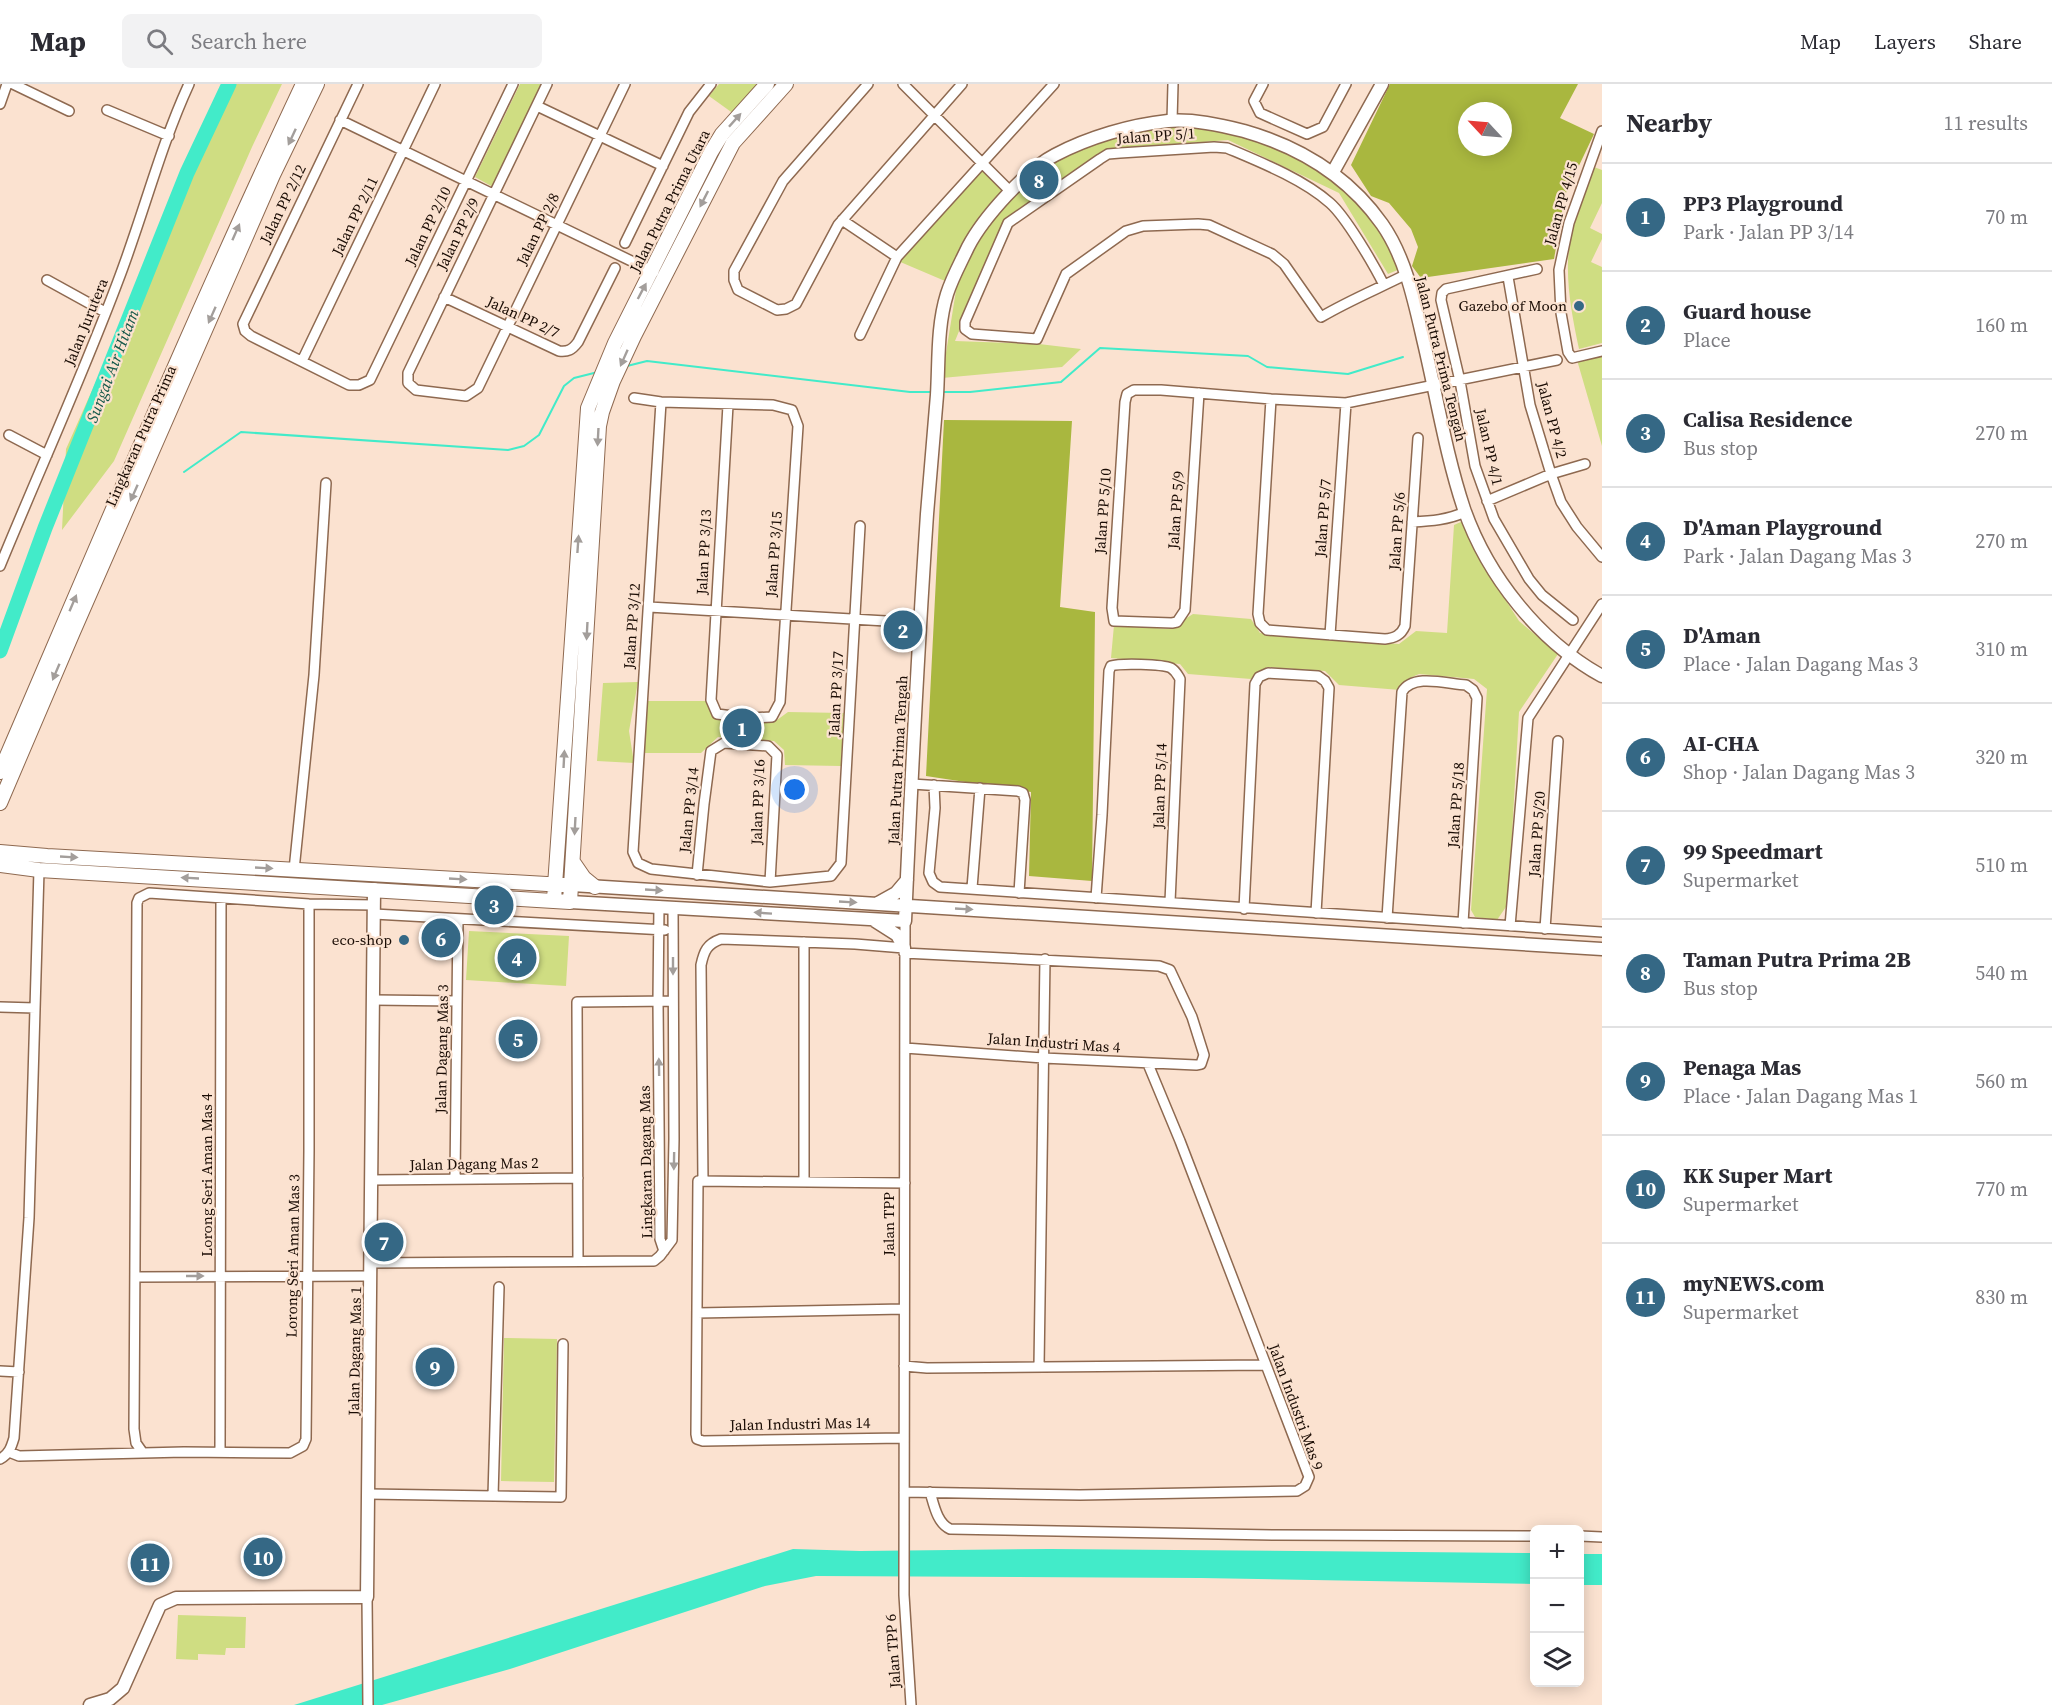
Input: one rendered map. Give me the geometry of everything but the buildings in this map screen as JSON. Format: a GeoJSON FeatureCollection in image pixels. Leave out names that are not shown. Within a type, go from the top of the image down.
{"type":"FeatureCollection","features":[{"type":"Feature","properties":{"kind":"main road","name":"Lingkaran Putra Prima"},"geometry":{"type":"LineString","coordinates":[[0,772],[268,157],[303,84]]}},
{"type":"Feature","properties":{"kind":"main road","name":"Lingkaran Putra Prima"},"geometry":{"type":"LineString","coordinates":[[0,803],[273,176],[317,84]]}},
{"type":"Feature","properties":{"kind":"main road","name":"Jalan Putra Prima Utara"},"geometry":{"type":"LineString","coordinates":[[570,902],[599,426],[602,412],[659,274],[722,134],[767,84]]}},
{"type":"Feature","properties":{"kind":"main road","name":"Jalan Putra Prima Utara"},"geometry":{"type":"LineString","coordinates":[[554,900],[588,408],[615,343],[659,274],[733,143],[786,84]]}},
{"type":"Feature","properties":{"kind":"main road"},"geometry":{"type":"LineString","coordinates":[[0,852],[572,885]]}},
{"type":"Feature","properties":{"kind":"main road"},"geometry":{"type":"LineString","coordinates":[[531,883],[550,869],[557,859]]}},
{"type":"Feature","properties":{"kind":"main road"},"geometry":{"type":"LineString","coordinates":[[573,862],[584,878],[595,887]]}},
{"type":"Feature","properties":{"kind":"main road"},"geometry":{"type":"LineString","coordinates":[[0,865],[39,870],[570,902]]}},
{"type":"Feature","properties":{"kind":"street"},"geometry":{"type":"LineString","coordinates":[[0,104],[7,84]]}},
{"type":"Feature","properties":{"kind":"street"},"geometry":{"type":"LineString","coordinates":[[13,84],[69,111]]}},
{"type":"Feature","properties":{"kind":"street","name":"Jalan PP 2/12"},"geometry":{"type":"LineString","coordinates":[[302,361],[251,336],[244,328],[245,317],[358,84]]}},
{"type":"Feature","properties":{"kind":"street","name":"Jalan PP 2/11"},"geometry":{"type":"LineString","coordinates":[[302,361],[435,84]]}},
{"type":"Feature","properties":{"kind":"street","name":"Jalan PP 2/10"},"geometry":{"type":"LineString","coordinates":[[302,361],[350,385],[359,385],[370,380],[513,84]]}},
{"type":"Feature","properties":{"kind":"street","name":"Jalan PP 2/9"},"geometry":{"type":"LineString","coordinates":[[478,388],[466,396],[422,391],[411,387],[407,378],[547,84]]}},
{"type":"Feature","properties":{"kind":"street","name":"Jalan PP 2/8"},"geometry":{"type":"LineString","coordinates":[[478,388],[625,84]]}},
{"type":"Feature","properties":{"kind":"street"},"geometry":{"type":"LineString","coordinates":[[626,243],[689,112],[711,84]]}},
{"type":"Feature","properties":{"kind":"street"},"geometry":{"type":"LineString","coordinates":[[868,84],[783,181],[734,271],[734,280],[738,290],[777,310],[796,304],[842,220],[962,84]]}},
{"type":"Feature","properties":{"kind":"street"},"geometry":{"type":"LineString","coordinates":[[903,84],[1011,192]]}},
{"type":"Feature","properties":{"kind":"street"},"geometry":{"type":"LineString","coordinates":[[860,335],[897,257],[1054,84]]}},
{"type":"Feature","properties":{"kind":"street"},"geometry":{"type":"LineString","coordinates":[[1172,121],[1173,84]]}},
{"type":"Feature","properties":{"kind":"street"},"geometry":{"type":"LineString","coordinates":[[1263,84],[1254,101],[1260,113],[1306,134],[1323,127],[1346,84]]}},
{"type":"Feature","properties":{"kind":"street"},"geometry":{"type":"LineString","coordinates":[[1333,172],[1382,84]]}},
{"type":"Feature","properties":{"kind":"street","name":"Jalan Jurutera"},"geometry":{"type":"LineString","coordinates":[[0,566],[118,282],[185,86]]}},
{"type":"Feature","properties":{"kind":"street"},"geometry":{"type":"LineString","coordinates":[[537,106],[663,166]]}},
{"type":"Feature","properties":{"kind":"street"},"geometry":{"type":"LineString","coordinates":[[107,110],[169,136]]}},
{"type":"Feature","properties":{"kind":"street"},"geometry":{"type":"LineString","coordinates":[[340,120],[659,274]]}},
{"type":"Feature","properties":{"kind":"street","name":"Jalan Putra Prima Tengah"},"geometry":{"type":"LineString","coordinates":[[905,921],[920,622],[939,332],[948,293],[970,243],[990,215],[1011,192],[1052,156],[1099,137],[1150,123],[1183,120],[1228,127],[1271,139],[1309,156],[1333,172],[1361,198],[1384,227],[1405,275],[1414,302],[1447,449],[1465,512],[1481,547],[1521,609],[1546,634],[1602,676]]}},
{"type":"Feature","properties":{"kind":"street","name":"Jalan PP 4/15"},"geometry":{"type":"LineString","coordinates":[[1602,131],[1590,158],[1569,223],[1558,270],[1561,313],[1572,358],[1602,351]]}},
{"type":"Feature","properties":{"kind":"street","name":"Jalan PP 5/1"},"geometry":{"type":"LineString","coordinates":[[1227,148],[1308,186],[1336,210],[1384,285],[1352,299],[1321,317],[1284,264],[1272,254],[1209,225],[1143,226],[1126,231],[1066,274],[1037,339],[972,334],[965,330],[965,322],[1008,223],[1108,154],[1227,148]]}},
{"type":"Feature","properties":{"kind":"street"},"geometry":{"type":"LineString","coordinates":[[842,220],[897,257]]}},
{"type":"Feature","properties":{"kind":"street","name":"Jalan PP 2/7"},"geometry":{"type":"LineString","coordinates":[[444,297],[559,351],[566,352],[573,348],[615,268]]}},
{"type":"Feature","properties":{"kind":"street"},"geometry":{"type":"LineString","coordinates":[[1508,277],[1537,269]]}},
{"type":"Feature","properties":{"kind":"street"},"geometry":{"type":"LineString","coordinates":[[1384,285],[1405,275]]}},
{"type":"Feature","properties":{"kind":"street","name":"Jalan PP 4/1"},"geometry":{"type":"LineString","coordinates":[[1508,277],[1446,289],[1442,293],[1441,300],[1460,381],[1475,466],[1494,519],[1529,579],[1542,595],[1573,620]]}},
{"type":"Feature","properties":{"kind":"street","name":"Jalan PP 4/2"},"geometry":{"type":"LineString","coordinates":[[1508,277],[1530,405],[1551,474],[1562,502],[1576,527],[1602,557]]}},
{"type":"Feature","properties":{"kind":"street"},"geometry":{"type":"LineString","coordinates":[[47,280],[105,312]]}},
{"type":"Feature","properties":{"kind":"street"},"geometry":{"type":"LineString","coordinates":[[1199,393],[1346,403],[1557,360]]}},
{"type":"Feature","properties":{"kind":"street","name":"Jalan PP 5/10"},"geometry":{"type":"LineString","coordinates":[[1114,621],[1112,608],[1127,394],[1134,390],[1199,393]]}},
{"type":"Feature","properties":{"kind":"street","name":"Jalan PP 5/9"},"geometry":{"type":"LineString","coordinates":[[1114,621],[1172,623],[1177,622],[1185,610],[1199,393]]}},
{"type":"Feature","properties":{"kind":"street"},"geometry":{"type":"LineString","coordinates":[[634,398],[662,402],[728,405]]}},
{"type":"Feature","properties":{"kind":"street"},"geometry":{"type":"LineString","coordinates":[[1271,399],[1258,619],[1262,627],[1267,630],[1330,635]]}},
{"type":"Feature","properties":{"kind":"street","name":"Jalan PP 3/12"},"geometry":{"type":"LineString","coordinates":[[662,402],[633,852],[638,863],[651,869],[697,875]]}},
{"type":"Feature","properties":{"kind":"street","name":"Jalan PP 5/7"},"geometry":{"type":"LineString","coordinates":[[1330,635],[1346,403]]}},
{"type":"Feature","properties":{"kind":"street","name":"Jalan PP 3/15"},"geometry":{"type":"LineString","coordinates":[[728,405],[773,405],[792,410],[798,426],[780,702]]}},
{"type":"Feature","properties":{"kind":"street","name":"Jalan PP 3/13"},"geometry":{"type":"LineString","coordinates":[[728,405],[711,700],[717,714],[749,718],[772,717],[780,702]]}},
{"type":"Feature","properties":{"kind":"street"},"geometry":{"type":"LineString","coordinates":[[9,435],[47,455]]}},
{"type":"Feature","properties":{"kind":"street","name":"Jalan PP 5/6"},"geometry":{"type":"LineString","coordinates":[[1330,635],[1392,638],[1403,632],[1406,626],[1418,438]]}},
{"type":"Feature","properties":{"kind":"street"},"geometry":{"type":"LineString","coordinates":[[1487,501],[1551,474],[1585,464]]}},
{"type":"Feature","properties":{"kind":"street"},"geometry":{"type":"LineString","coordinates":[[294,870],[314,675],[326,483]]}},
{"type":"Feature","properties":{"kind":"street"},"geometry":{"type":"LineString","coordinates":[[1412,522],[1452,518],[1465,512]]}},
{"type":"Feature","properties":{"kind":"street","name":"Jalan PP 3/17"},"geometry":{"type":"LineString","coordinates":[[770,882],[831,876],[841,863],[860,526]]}},
{"type":"Feature","properties":{"kind":"street"},"geometry":{"type":"LineString","coordinates":[[1510,926],[1528,718],[1602,604]]}},
{"type":"Feature","properties":{"kind":"street"},"geometry":{"type":"LineString","coordinates":[[649,607],[920,622]]}},
{"type":"Feature","properties":{"kind":"street","name":"Jalan PP 5/14"},"geometry":{"type":"LineString","coordinates":[[1096,898],[1109,671],[1111,666],[1119,664],[1168,667],[1176,671],[1180,680],[1170,902]]}},
{"type":"Feature","properties":{"kind":"street"},"geometry":{"type":"LineString","coordinates":[[1244,909],[1255,684],[1259,676],[1268,673],[1318,676],[1329,688],[1316,913]]}},
{"type":"Feature","properties":{"kind":"street","name":"Jalan PP 5/18"},"geometry":{"type":"LineString","coordinates":[[1387,918],[1402,692],[1406,685],[1415,681],[1466,685],[1478,698],[1463,923]]}},
{"type":"Feature","properties":{"kind":"street","name":"Jalan PP 5/20"},"geometry":{"type":"LineString","coordinates":[[1545,928],[1558,741]]}},
{"type":"Feature","properties":{"kind":"street","name":"Jalan PP 3/14"},"geometry":{"type":"LineString","coordinates":[[697,875],[711,751],[724,743],[748,744]]}},
{"type":"Feature","properties":{"kind":"street","name":"Jalan PP 3/16"},"geometry":{"type":"LineString","coordinates":[[748,744],[768,746],[777,755],[770,882]]}},
{"type":"Feature","properties":{"kind":"street"},"geometry":{"type":"LineString","coordinates":[[912,784],[1023,793],[1025,800],[1019,893]]}},
{"type":"Feature","properties":{"kind":"street"},"geometry":{"type":"LineString","coordinates":[[934,785],[935,808],[929,873],[933,882],[940,887],[1602,932]]}},
{"type":"Feature","properties":{"kind":"street"},"geometry":{"type":"LineString","coordinates":[[972,888],[980,788]]}},
{"type":"Feature","properties":{"kind":"street"},"geometry":{"type":"LineString","coordinates":[[0,1459],[9,1452],[14,1438],[19,1372],[29,1218],[39,870]]}},
{"type":"Feature","properties":{"kind":"street"},"geometry":{"type":"LineString","coordinates":[[697,875],[770,882]]}},
{"type":"Feature","properties":{"kind":"street"},"geometry":{"type":"LineString","coordinates":[[876,903],[896,893],[907,880],[920,900],[934,907]]}},
{"type":"Feature","properties":{"kind":"street"},"geometry":{"type":"LineString","coordinates":[[572,885],[1602,948]]}},
{"type":"Feature","properties":{"kind":"street","name":"Jalan Dagang Mas 1"},"geometry":{"type":"LineString","coordinates":[[368,1705],[374,890]]}},
{"type":"Feature","properties":{"kind":"street"},"geometry":{"type":"LineString","coordinates":[[143,1453],[136,1443],[134,1429],[136,903],[141,896],[149,893],[309,903],[458,919],[673,931]]}},
{"type":"Feature","properties":{"kind":"street","name":"Lorong Seri Aman Mas 4"},"geometry":{"type":"LineString","coordinates":[[220,1452],[221,898]]}},
{"type":"Feature","properties":{"kind":"street"},"geometry":{"type":"LineString","coordinates":[[570,902],[905,921]]}},
{"type":"Feature","properties":{"kind":"street","name":"Lorong Seri Aman Mas 3"},"geometry":{"type":"LineString","coordinates":[[9,1452],[19,1456],[290,1453],[303,1446],[306,1439],[309,903]]}},
{"type":"Feature","properties":{"kind":"street","name":"Lingkaran Dagang Mas"},"geometry":{"type":"LineString","coordinates":[[659,906],[660,1239],[664,1251]]}},
{"type":"Feature","properties":{"kind":"street","name":"Lingkaran Dagang Mas"},"geometry":{"type":"LineString","coordinates":[[664,1251],[672,1240],[674,907]]}},
{"type":"Feature","properties":{"kind":"street","name":"Jalan Dagang Mas 3"},"geometry":{"type":"LineString","coordinates":[[455,1179],[458,919]]}},
{"type":"Feature","properties":{"kind":"street"},"geometry":{"type":"LineString","coordinates":[[873,920],[897,935],[904,951]]}},
{"type":"Feature","properties":{"kind":"street","name":"Jalan TPP"},"geometry":{"type":"LineString","coordinates":[[904,1526],[905,921]]}},
{"type":"Feature","properties":{"kind":"street"},"geometry":{"type":"LineString","coordinates":[[703,1181],[701,965],[703,953],[711,943],[721,939],[804,942],[904,951],[1045,959],[1039,1367]]}},
{"type":"Feature","properties":{"kind":"street"},"geometry":{"type":"LineString","coordinates":[[804,942],[804,1182]]}},
{"type":"Feature","properties":{"kind":"street","name":"Jalan Industri Mas 4"},"geometry":{"type":"LineString","coordinates":[[905,1048],[1148,1064],[1201,1064],[1204,1055],[1192,1017],[1170,970],[1159,966],[1045,959]]}},
{"type":"Feature","properties":{"kind":"street"},"geometry":{"type":"LineString","coordinates":[[373,1000],[458,1001]]}},
{"type":"Feature","properties":{"kind":"street"},"geometry":{"type":"LineString","coordinates":[[578,1262],[577,1002],[673,1000]]}},
{"type":"Feature","properties":{"kind":"street"},"geometry":{"type":"LineString","coordinates":[[0,1007],[35,1008]]}},
{"type":"Feature","properties":{"kind":"street","name":"Jalan Industri Mas 9"},"geometry":{"type":"LineString","coordinates":[[904,1492],[1080,1495],[1297,1491],[1305,1486],[1309,1477],[1180,1141],[1148,1064]]}},
{"type":"Feature","properties":{"kind":"street","name":"Jalan Dagang Mas 2"},"geometry":{"type":"LineString","coordinates":[[371,1180],[578,1178]]}},
{"type":"Feature","properties":{"kind":"street"},"geometry":{"type":"LineString","coordinates":[[904,1183],[698,1181],[697,1313],[904,1309]]}},
{"type":"Feature","properties":{"kind":"street"},"geometry":{"type":"LineString","coordinates":[[136,1276],[307,1276],[370,1269],[654,1261],[664,1251]]}},
{"type":"Feature","properties":{"kind":"street"},"geometry":{"type":"LineString","coordinates":[[493,1496],[499,1287]]}},
{"type":"Feature","properties":{"kind":"street","name":"Jalan Industri Mas 14"},"geometry":{"type":"LineString","coordinates":[[697,1313],[697,1439],[703,1441],[904,1438]]}},
{"type":"Feature","properties":{"kind":"street"},"geometry":{"type":"LineString","coordinates":[[368,1494],[561,1497],[563,1344]]}},
{"type":"Feature","properties":{"kind":"street"},"geometry":{"type":"LineString","coordinates":[[904,1366],[1266,1365]]}},
{"type":"Feature","properties":{"kind":"street"},"geometry":{"type":"LineString","coordinates":[[0,1371],[19,1372]]}},
{"type":"Feature","properties":{"kind":"street"},"geometry":{"type":"LineString","coordinates":[[930,1492],[939,1520],[943,1526],[950,1529],[1287,1535],[1530,1536]]}},
{"type":"Feature","properties":{"kind":"street","name":"Jalan TPP 6"},"geometry":{"type":"LineString","coordinates":[[904,1526],[904,1595],[911,1705]]}},
{"type":"Feature","properties":{"kind":"street"},"geometry":{"type":"LineString","coordinates":[[1584,1536],[1602,1536]]}},
{"type":"Feature","properties":{"kind":"street"},"geometry":{"type":"LineString","coordinates":[[90,1705],[110,1698],[123,1688],[160,1605],[176,1598],[367,1597]]}},
{"type":"Feature","properties":{"kind":"green space"},"geometry":{"type":"Polygon","coordinates":[[[228,84],[282,84],[114,461],[62,530],[66,449],[228,84]]]}},
{"type":"Feature","properties":{"kind":"green space"},"geometry":{"type":"Polygon","coordinates":[[[520,84],[544,84],[493,187],[475,177],[520,84]]]}},
{"type":"Feature","properties":{"kind":"green space"},"geometry":{"type":"Polygon","coordinates":[[[719,84],[761,84],[734,114],[709,96],[719,84]]]}},
{"type":"Feature","properties":{"kind":"green space"},"geometry":{"type":"Polygon","coordinates":[[[1390,84],[1578,84],[1560,118],[1594,134],[1565,195],[1554,259],[1421,278],[1412,266],[1418,247],[1411,229],[1389,203],[1371,196],[1351,165],[1390,84]]]}},
{"type":"Feature","properties":{"kind":"green space"},"geometry":{"type":"Polygon","coordinates":[[[1183,124],[1226,130],[1271,143],[1308,160],[1359,199],[1383,231],[1400,269],[1388,274],[1339,193],[1228,140],[1105,150],[1005,219],[955,341],[1039,344],[1081,349],[1062,367],[942,378],[958,278],[988,223],[1023,185],[1057,157],[1128,132],[1183,124]]]}},
{"type":"Feature","properties":{"kind":"green space"},"geometry":{"type":"Polygon","coordinates":[[[982,167],[1004,190],[985,210],[970,233],[945,281],[898,261],[982,167]]]}},
{"type":"Feature","properties":{"kind":"green space"},"geometry":{"type":"Polygon","coordinates":[[[1594,167],[1602,170],[1602,203],[1590,228],[1602,234],[1602,239],[1591,262],[1602,267],[1602,343],[1579,349],[1569,294],[1568,261],[1574,225],[1594,167]]]}},
{"type":"Feature","properties":{"kind":"green space"},"geometry":{"type":"Polygon","coordinates":[[[1602,353],[1602,446],[1577,360],[1602,353]]]}},
{"type":"Feature","properties":{"kind":"green space"},"geometry":{"type":"Polygon","coordinates":[[[944,420],[1072,421],[1060,607],[1095,612],[1092,881],[1029,876],[1031,792],[926,776],[944,420]]]}},
{"type":"Feature","properties":{"kind":"green space"},"geometry":{"type":"Polygon","coordinates":[[[1463,521],[1491,577],[1519,621],[1558,654],[1519,712],[1508,904],[1497,920],[1475,917],[1471,910],[1487,689],[1474,679],[1419,674],[1410,678],[1400,690],[1339,685],[1325,671],[1267,667],[1251,679],[1188,674],[1180,664],[1111,658],[1114,625],[1169,629],[1193,614],[1251,619],[1260,633],[1399,644],[1416,631],[1447,633],[1454,525],[1463,521]]]}},
{"type":"Feature","properties":{"kind":"green space"},"geometry":{"type":"Polygon","coordinates":[[[638,682],[629,731],[634,763],[597,761],[603,683],[638,682]]]}},
{"type":"Feature","properties":{"kind":"green space"},"geometry":{"type":"Polygon","coordinates":[[[645,701],[706,701],[716,716],[777,720],[788,712],[844,713],[841,766],[785,765],[784,750],[774,741],[718,737],[701,753],[638,753],[645,701]]]}},
{"type":"Feature","properties":{"kind":"green space"},"geometry":{"type":"Polygon","coordinates":[[[469,931],[569,936],[566,986],[466,980],[469,931]]]}},
{"type":"Feature","properties":{"kind":"green space"},"geometry":{"type":"Polygon","coordinates":[[[504,1338],[557,1339],[554,1482],[501,1481],[504,1338]]]}},
{"type":"Feature","properties":{"kind":"green space"},"geometry":{"type":"Polygon","coordinates":[[[178,1615],[246,1617],[245,1648],[226,1648],[225,1655],[198,1654],[198,1660],[176,1659],[178,1615]]]}},
{"type":"Feature","properties":{"kind":"water"},"geometry":{"type":"Polygon","coordinates":[[[793,1549],[1530,1553],[1530,1584],[1201,1578],[816,1576],[765,1586],[510,1669],[382,1705],[294,1705],[793,1549]]]}},
{"type":"Feature","properties":{"kind":"water"},"geometry":{"type":"Polygon","coordinates":[[[1584,1554],[1602,1554],[1602,1585],[1584,1585],[1584,1554]]]}},
{"type":"Feature","properties":{"kind":"waterway","name":"Sungai Air Hitam"},"geometry":{"type":"LineString","coordinates":[[0,651],[45,528],[187,173],[229,84]]}},
{"type":"Feature","properties":{"kind":"waterway"},"geometry":{"type":"LineString","coordinates":[[942,392],[970,392],[1061,382],[1100,348],[1248,356],[1267,367],[1348,374],[1403,357]]}},
{"type":"Feature","properties":{"kind":"waterway"},"geometry":{"type":"LineString","coordinates":[[627,366],[647,361],[910,392],[934,392]]}},
{"type":"Feature","properties":{"kind":"waterway"},"geometry":{"type":"LineString","coordinates":[[184,472],[241,432],[508,450],[524,446],[539,435],[564,386],[574,378],[598,372]]}},
{"type":"Feature","properties":{"kind":"place","name":"Taman Putra Prima 2B"},"geometry":{"type":"Point","coordinates":[1039,180]}},
{"type":"Feature","properties":{"kind":"place","name":"Gazebo of Moon"},"geometry":{"type":"Point","coordinates":[1579,306]}},
{"type":"Feature","properties":{"kind":"place","name":"Guard house"},"geometry":{"type":"Point","coordinates":[903,630]}},
{"type":"Feature","properties":{"kind":"place","name":"PP3 Playground"},"geometry":{"type":"Point","coordinates":[742,728]}},
{"type":"Feature","properties":{"kind":"place","name":"Calisa Residence"},"geometry":{"type":"Point","coordinates":[494,905]}},
{"type":"Feature","properties":{"kind":"place","name":"AI-CHA"},"geometry":{"type":"Point","coordinates":[441,938]}},
{"type":"Feature","properties":{"kind":"place","name":"eco-shop"},"geometry":{"type":"Point","coordinates":[404,940]}},
{"type":"Feature","properties":{"kind":"place","name":"D'Aman Playground"},"geometry":{"type":"Point","coordinates":[517,958]}},
{"type":"Feature","properties":{"kind":"place","name":"D'Aman"},"geometry":{"type":"Point","coordinates":[518,1039]}},
{"type":"Feature","properties":{"kind":"place","name":"99 Speedmart"},"geometry":{"type":"Point","coordinates":[384,1242]}},
{"type":"Feature","properties":{"kind":"place","name":"Penaga Mas"},"geometry":{"type":"Point","coordinates":[435,1367]}},
{"type":"Feature","properties":{"kind":"place","name":"KK Super Mart"},"geometry":{"type":"Point","coordinates":[263,1557]}},
{"type":"Feature","properties":{"kind":"place","name":"myNEWS.com"},"geometry":{"type":"Point","coordinates":[150,1563]}}]}
